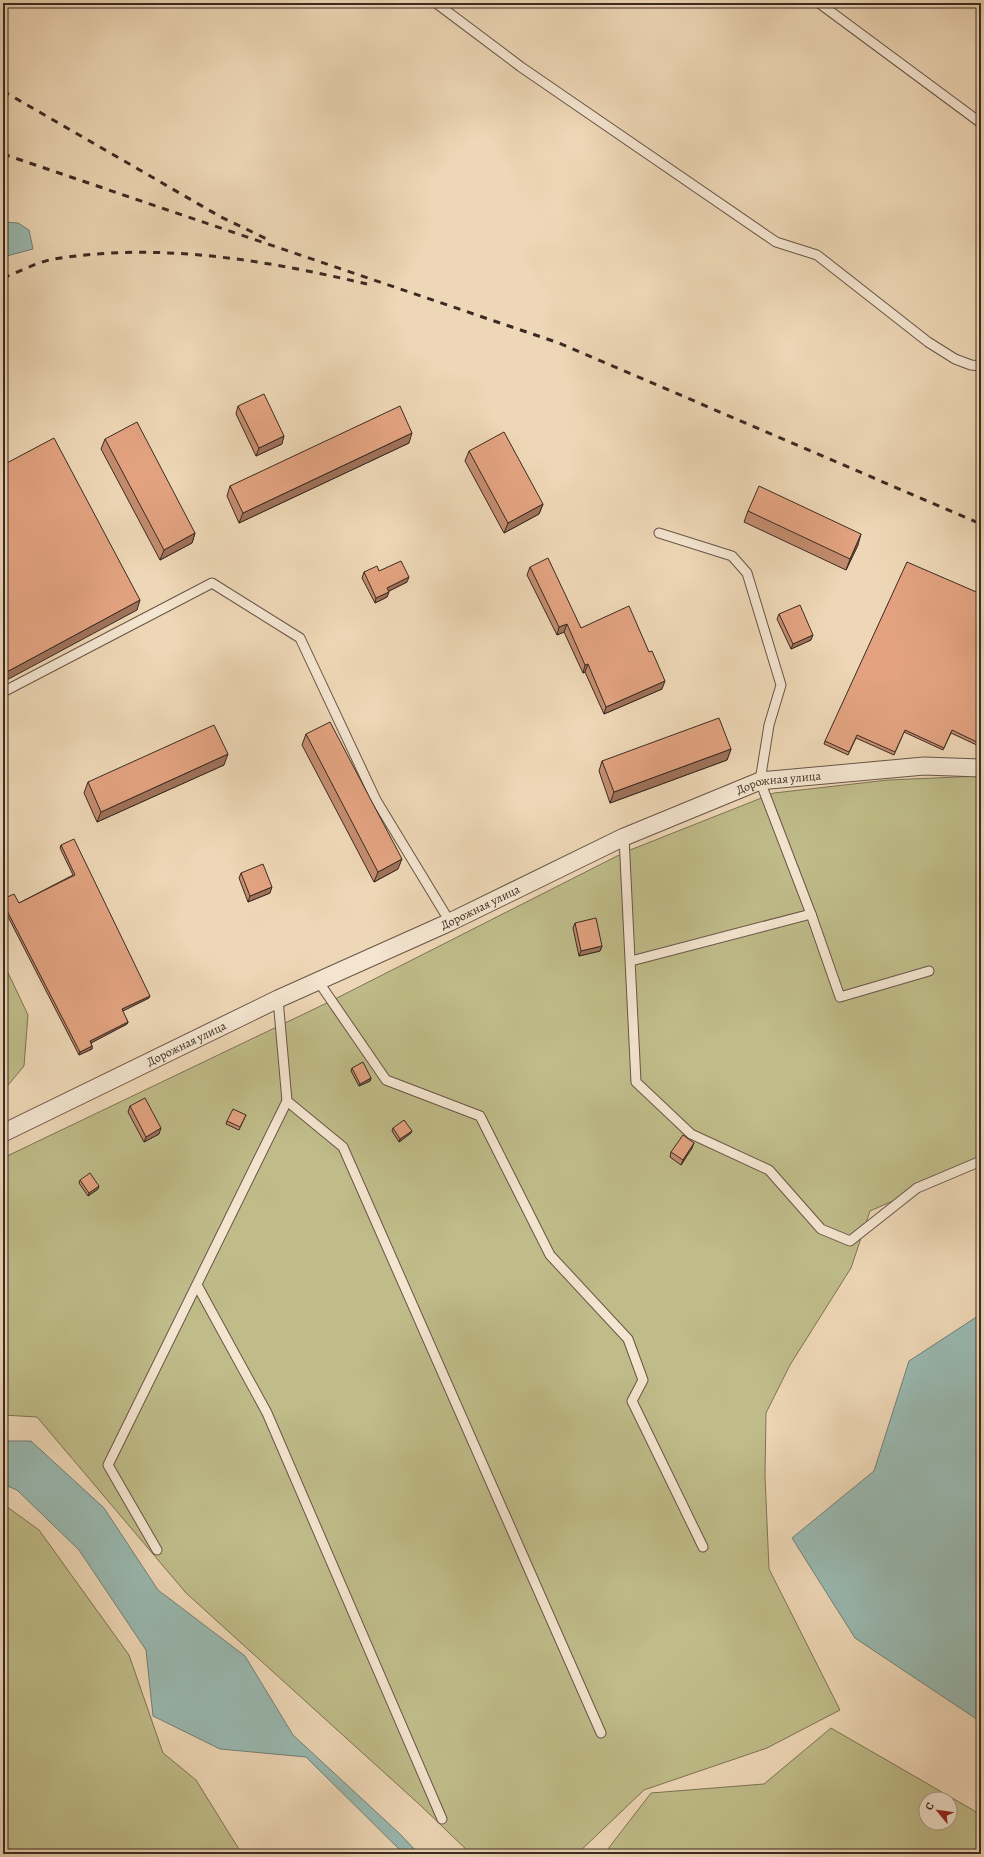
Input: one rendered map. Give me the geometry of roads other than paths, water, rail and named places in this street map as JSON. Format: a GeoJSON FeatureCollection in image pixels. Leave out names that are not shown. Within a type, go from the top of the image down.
{"type":"FeatureCollection","features":[{"type":"Feature","properties":{"kind":"street","name":"Дорожная улица"},"geometry":{"type":"LineString","coordinates":[[3,1133],[278,999],[450,922],[624,837],[760,781],[924,766],[981,768]]}},
{"type":"Feature","properties":{"kind":"lane"},"geometry":{"type":"LineString","coordinates":[[436,3],[520,67],[776,242],[817,255],[928,342],[955,359],[971,365],[981,366]]}},
{"type":"Feature","properties":{"kind":"lane"},"geometry":{"type":"LineString","coordinates":[[819,3],[981,123]]}},
{"type":"Feature","properties":{"kind":"lane"},"geometry":{"type":"LineString","coordinates":[[659,533],[732,556],[747,574],[781,685],[769,726],[760,781],[811,914],[840,997],[929,971]]}},
{"type":"Feature","properties":{"kind":"lane"},"geometry":{"type":"LineString","coordinates":[[3,692],[212,583],[300,638],[376,800],[450,922]]}},
{"type":"Feature","properties":{"kind":"lane"},"geometry":{"type":"LineString","coordinates":[[624,837],[636,1082],[691,1134],[769,1170],[821,1229],[850,1241],[917,1188],[981,1161]]}},
{"type":"Feature","properties":{"kind":"lane"},"geometry":{"type":"LineString","coordinates":[[631,960],[811,914]]}},
{"type":"Feature","properties":{"kind":"lane"},"geometry":{"type":"LineString","coordinates":[[318,981],[386,1080],[480,1116],[550,1254],[628,1339],[643,1380],[632,1401],[703,1547]]}},
{"type":"Feature","properties":{"kind":"lane"},"geometry":{"type":"LineString","coordinates":[[157,1550],[108,1465],[287,1101],[278,999]]}},
{"type":"Feature","properties":{"kind":"lane"},"geometry":{"type":"LineString","coordinates":[[287,1101],[343,1147],[601,1733]]}},
{"type":"Feature","properties":{"kind":"lane"},"geometry":{"type":"LineString","coordinates":[[197,1285],[267,1413],[442,1819]]}},
{"type":"Feature","properties":{"kind":"water"},"geometry":{"type":"Polygon","coordinates":[[[3,222],[18,223],[29,230],[33,249],[3,257],[3,222]]]}},
{"type":"Feature","properties":{"kind":"water"},"geometry":{"type":"Polygon","coordinates":[[[981,1314],[981,1722],[855,1638],[792,1538],[874,1471],[909,1361],[981,1314]]]}},
{"type":"Feature","properties":{"kind":"water"},"geometry":{"type":"Polygon","coordinates":[[[3,1441],[31,1441],[104,1508],[158,1590],[245,1656],[293,1735],[400,1834],[419,1854],[404,1854],[306,1757],[220,1749],[153,1716],[146,1650],[79,1550],[17,1490],[3,1484],[3,1441]]]}},
{"type":"Feature","properties":{"kind":"railway"},"geometry":{"type":"LineString","coordinates":[[3,91],[221,217],[271,241]]}},
{"type":"Feature","properties":{"kind":"railway"},"geometry":{"type":"LineString","coordinates":[[3,154],[559,343],[981,524]]}},
{"type":"Feature","properties":{"kind":"railway"},"geometry":{"type":"LineString","coordinates":[[3,278],[48,260],[93,254],[133,252],[212,256],[251,261],[329,275],[367,284]]}}]}
